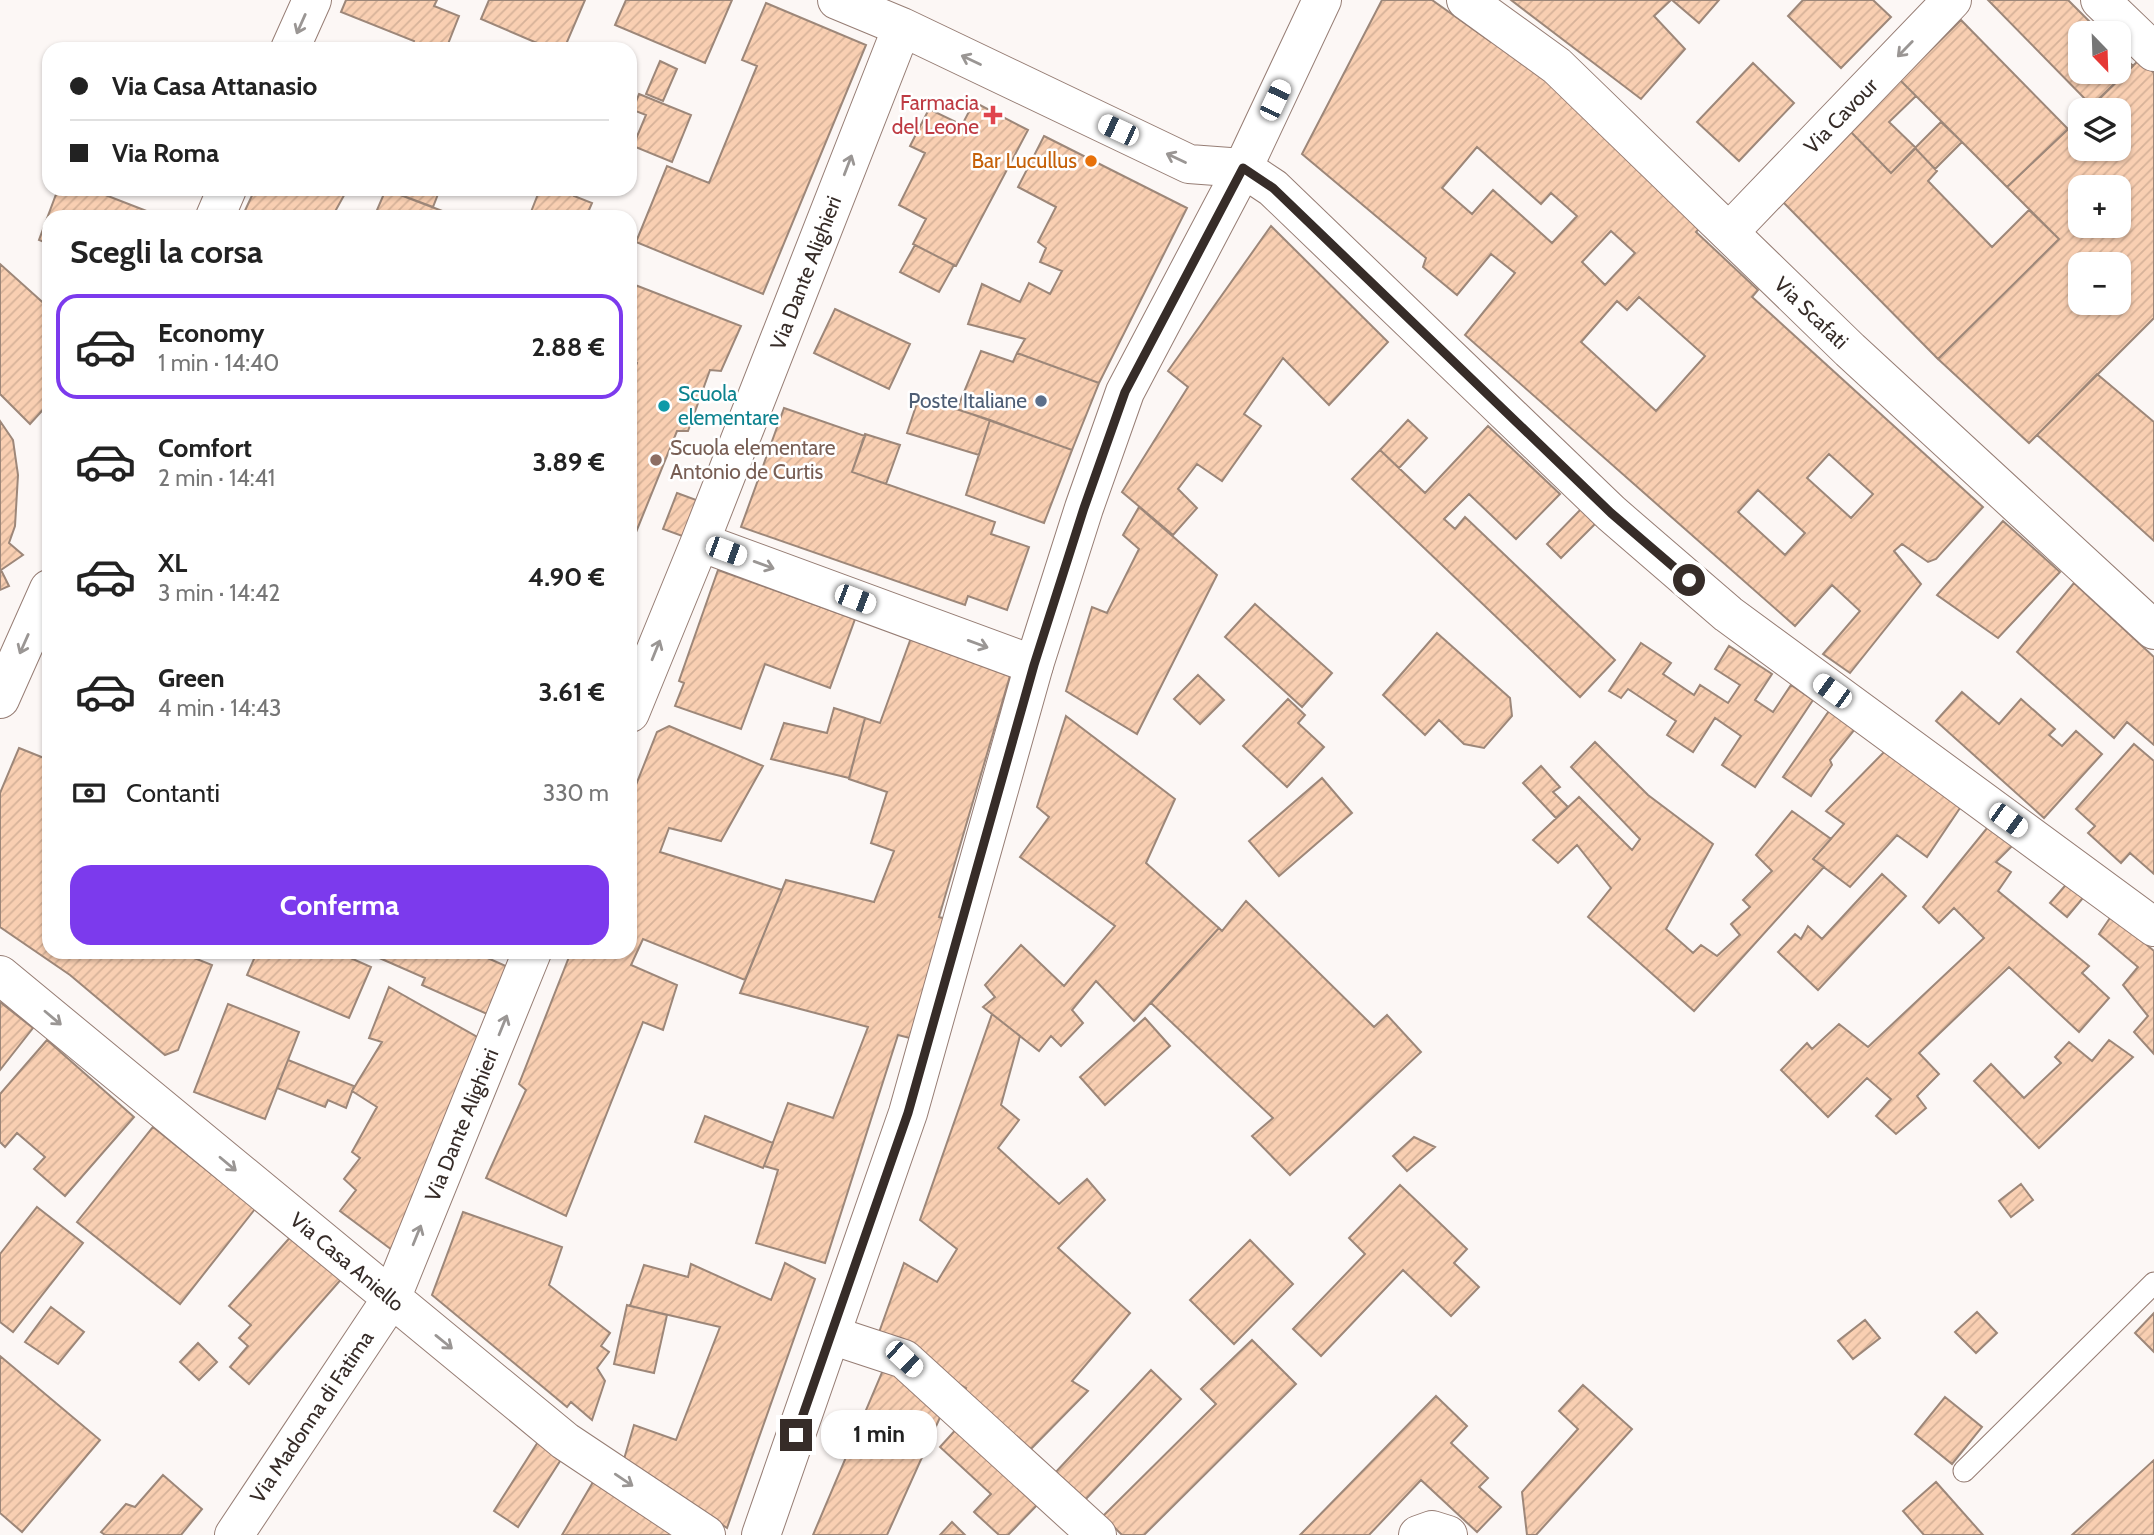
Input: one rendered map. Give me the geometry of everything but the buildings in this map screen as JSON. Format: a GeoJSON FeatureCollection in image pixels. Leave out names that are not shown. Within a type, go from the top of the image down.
{"type":"FeatureCollection","features":[{"type":"Feature","properties":{"kind":"street"},"geometry":{"type":"LineString","coordinates":[[293,42],[312,0]]}},
{"type":"Feature","properties":{"kind":"street"},"geometry":{"type":"LineString","coordinates":[[837,0],[902,27],[1189,164],[1243,168],[1273,188],[1611,513],[1728,614],[2154,927]]}},
{"type":"Feature","properties":{"kind":"street"},"geometry":{"type":"LineString","coordinates":[[761,1535],[908,1113],[1034,665],[1084,508],[1125,392],[1243,168],[1322,0]]}},
{"type":"Feature","properties":{"kind":"street","name":"Via Scafati"},"geometry":{"type":"LineString","coordinates":[[1466,0],[1557,66],[1850,350],[2154,630]]}},
{"type":"Feature","properties":{"kind":"street","name":"Via Cavour"},"geometry":{"type":"LineString","coordinates":[[1729,232],[1952,0]]}},
{"type":"Feature","properties":{"kind":"street"},"geometry":{"type":"LineString","coordinates":[[2100,0],[2154,51]]}},
{"type":"Feature","properties":{"kind":"street","name":"Via Dante Alighieri"},"geometry":{"type":"LineString","coordinates":[[637,696],[902,27]]}},
{"type":"Feature","properties":{"kind":"street"},"geometry":{"type":"LineString","coordinates":[[700,541],[1034,665]]}},
{"type":"Feature","properties":{"kind":"street"},"geometry":{"type":"LineString","coordinates":[[0,699],[42,605]]}},
{"type":"Feature","properties":{"kind":"street","name":"Via Dante Alighieri"},"geometry":{"type":"LineString","coordinates":[[391,1298],[530,959]]}},
{"type":"Feature","properties":{"kind":"street","name":"Via Casa Aniello"},"geometry":{"type":"LineString","coordinates":[[0,975],[565,1441],[706,1535]]}},
{"type":"Feature","properties":{"kind":"street","name":"Via Madonna di Fatima"},"geometry":{"type":"LineString","coordinates":[[238,1534],[391,1298]]}},
{"type":"Feature","properties":{"kind":"street"},"geometry":{"type":"LineString","coordinates":[[831,1335],[904,1359],[1097,1535]]}},
{"type":"Feature","properties":{"kind":"street"},"geometry":{"type":"LineString","coordinates":[[1418,1535],[1432,1530],[1448,1535]]}},
{"type":"Feature","properties":{"kind":"lane"},"geometry":{"type":"LineString","coordinates":[[1964,1471],[2154,1283]]}},
{"type":"Feature","properties":{"kind":"place","name":"Farmacia del Leone"},"geometry":{"type":"Point","coordinates":[993,115]}},
{"type":"Feature","properties":{"kind":"place","name":"Bar Lucullus"},"geometry":{"type":"Point","coordinates":[1091,161]}},
{"type":"Feature","properties":{"kind":"place","name":"Poste Italiane"},"geometry":{"type":"Point","coordinates":[1041,401]}},
{"type":"Feature","properties":{"kind":"place","name":"Scuola elementare"},"geometry":{"type":"Point","coordinates":[664,406]}},
{"type":"Feature","properties":{"kind":"place","name":"Scuola elementare Antonio de Curtis"},"geometry":{"type":"Point","coordinates":[656,460]}},
{"type":"Feature","properties":{"kind":"route"},"geometry":{"type":"LineString","coordinates":[[796,1435],[908,1113],[1034,665],[1084,508],[1125,392],[1243,168],[1273,188],[1611,513],[1689,580]]}}]}
